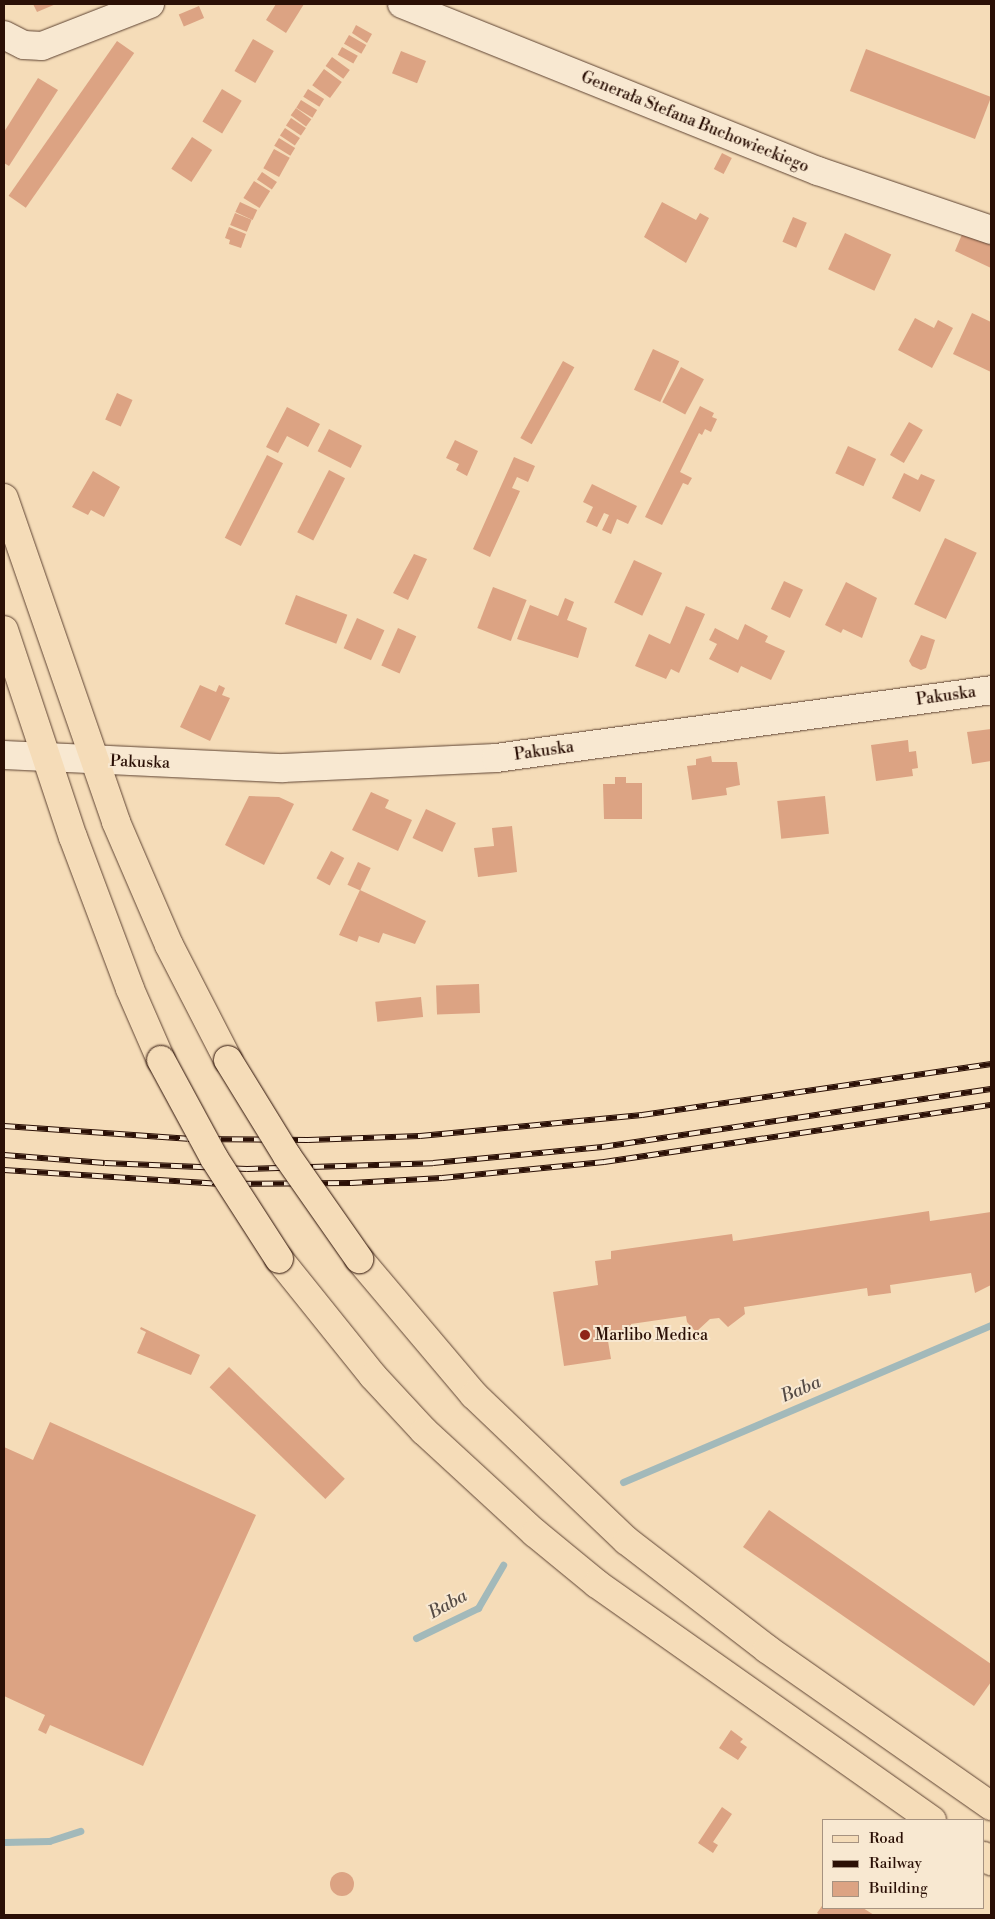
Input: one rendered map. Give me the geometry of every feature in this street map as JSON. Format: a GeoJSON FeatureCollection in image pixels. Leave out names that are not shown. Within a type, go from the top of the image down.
{"type":"FeatureCollection","features":[{"type":"Feature","properties":{"kind":"main road"},"geometry":{"type":"LineString","coordinates":[[4,498],[116,822],[169,945],[228,1060],[287,1156],[359,1259],[474,1395],[626,1541],[767,1649],[991,1806]]}},
{"type":"Feature","properties":{"kind":"main road"},"geometry":{"type":"LineString","coordinates":[[4,630],[47,758],[130,989],[161,1060],[214,1158],[279,1258],[367,1368],[424,1431],[535,1533],[598,1584],[931,1819]]}},
{"type":"Feature","properties":{"kind":"street"},"geometry":{"type":"LineString","coordinates":[[4,35],[24,44],[42,46],[150,4]]}},
{"type":"Feature","properties":{"kind":"street","name":"Generała Stefana Buchowieckiego"},"geometry":{"type":"LineString","coordinates":[[402,4],[818,171],[991,230]]}},
{"type":"Feature","properties":{"kind":"street","name":"Pakuska"},"geometry":{"type":"LineString","coordinates":[[4,755],[283,768],[496,758],[991,690]]}},
{"type":"Feature","properties":{"kind":"building"},"geometry":{"type":"Polygon","coordinates":[[[33,4],[56,4],[37,12],[33,4]]]}},
{"type":"Feature","properties":{"kind":"building"},"geometry":{"type":"Polygon","coordinates":[[[276,4],[304,4],[286,33],[266,20],[276,4]]]}},
{"type":"Feature","properties":{"kind":"building"},"geometry":{"type":"Polygon","coordinates":[[[199,6],[204,18],[184,27],[179,15],[199,6]]]}},
{"type":"Feature","properties":{"kind":"building"},"geometry":{"type":"Polygon","coordinates":[[[356,25],[372,34],[367,43],[352,33],[356,25]]]}},
{"type":"Feature","properties":{"kind":"building"},"geometry":{"type":"Polygon","coordinates":[[[349,35],[366,45],[361,54],[344,44],[349,35]]]}},
{"type":"Feature","properties":{"kind":"building"},"geometry":{"type":"Polygon","coordinates":[[[253,39],[274,51],[255,83],[234,71],[253,39]]]}},
{"type":"Feature","properties":{"kind":"building"},"geometry":{"type":"Polygon","coordinates":[[[117,41],[134,53],[26,208],[9,196],[117,41]]]}},
{"type":"Feature","properties":{"kind":"building"},"geometry":{"type":"Polygon","coordinates":[[[342,47],[358,56],[353,64],[338,55],[342,47]]]}},
{"type":"Feature","properties":{"kind":"building"},"geometry":{"type":"Polygon","coordinates":[[[866,49],[991,97],[975,139],[850,91],[866,49]]]}},
{"type":"Feature","properties":{"kind":"building"},"geometry":{"type":"Polygon","coordinates":[[[401,51],[426,61],[417,83],[392,73],[401,51]]]}},
{"type":"Feature","properties":{"kind":"building"},"geometry":{"type":"Polygon","coordinates":[[[332,57],[350,70],[343,79],[326,66],[332,57]]]}},
{"type":"Feature","properties":{"kind":"building"},"geometry":{"type":"Polygon","coordinates":[[[324,69],[342,82],[330,98],[312,85],[324,69]]]}},
{"type":"Feature","properties":{"kind":"building"},"geometry":{"type":"Polygon","coordinates":[[[38,78],[58,90],[9,166],[4,163],[4,132],[38,78]]]}},
{"type":"Feature","properties":{"kind":"building"},"geometry":{"type":"Polygon","coordinates":[[[222,89],[242,101],[222,133],[202,122],[222,89]]]}},
{"type":"Feature","properties":{"kind":"building"},"geometry":{"type":"Polygon","coordinates":[[[308,89],[324,99],[319,107],[303,97],[308,89]]]}},
{"type":"Feature","properties":{"kind":"building"},"geometry":{"type":"Polygon","coordinates":[[[301,100],[317,110],[312,118],[296,108],[301,100]]]}},
{"type":"Feature","properties":{"kind":"building"},"geometry":{"type":"Polygon","coordinates":[[[296,108],[311,119],[306,126],[291,115],[296,108]]]}},
{"type":"Feature","properties":{"kind":"building"},"geometry":{"type":"Polygon","coordinates":[[[291,118],[306,128],[301,136],[286,125],[291,118]]]}},
{"type":"Feature","properties":{"kind":"building"},"geometry":{"type":"Polygon","coordinates":[[[285,128],[300,138],[295,146],[280,135],[285,128]]]}},
{"type":"Feature","properties":{"kind":"building"},"geometry":{"type":"Polygon","coordinates":[[[192,137],[212,150],[191,182],[171,169],[192,137]]]}},
{"type":"Feature","properties":{"kind":"building"},"geometry":{"type":"Polygon","coordinates":[[[279,138],[295,148],[290,156],[274,146],[279,138]]]}},
{"type":"Feature","properties":{"kind":"building"},"geometry":{"type":"Polygon","coordinates":[[[274,149],[290,158],[279,177],[263,168],[274,149]]]}},
{"type":"Feature","properties":{"kind":"building"},"geometry":{"type":"Polygon","coordinates":[[[722,153],[732,158],[724,174],[714,169],[722,153]]]}},
{"type":"Feature","properties":{"kind":"building"},"geometry":{"type":"Polygon","coordinates":[[[262,172],[277,182],[272,190],[257,179],[262,172]]]}},
{"type":"Feature","properties":{"kind":"building"},"geometry":{"type":"Polygon","coordinates":[[[254,181],[270,191],[260,208],[243,198],[254,181]]]}},
{"type":"Feature","properties":{"kind":"building"},"geometry":{"type":"Polygon","coordinates":[[[240,202],[257,210],[253,220],[235,212],[240,202]]]}},
{"type":"Feature","properties":{"kind":"building"},"geometry":{"type":"Polygon","coordinates":[[[662,202],[696,220],[700,213],[709,218],[686,263],[644,237],[662,202]]]}},
{"type":"Feature","properties":{"kind":"building"},"geometry":{"type":"Polygon","coordinates":[[[235,213],[252,220],[247,232],[230,225],[235,213]]]}},
{"type":"Feature","properties":{"kind":"building"},"geometry":{"type":"Polygon","coordinates":[[[793,217],[807,223],[796,248],[782,242],[793,217]]]}},
{"type":"Feature","properties":{"kind":"building"},"geometry":{"type":"Polygon","coordinates":[[[229,227],[246,234],[241,248],[229,244],[230,240],[225,238],[229,227]]]}},
{"type":"Feature","properties":{"kind":"building"},"geometry":{"type":"Polygon","coordinates":[[[963,232],[990,243],[991,268],[955,251],[963,232]]]}},
{"type":"Feature","properties":{"kind":"building"},"geometry":{"type":"Polygon","coordinates":[[[845,233],[891,255],[874,291],[828,269],[845,233]]]}},
{"type":"Feature","properties":{"kind":"building"},"geometry":{"type":"Polygon","coordinates":[[[972,313],[991,322],[991,372],[953,354],[972,313]]]}},
{"type":"Feature","properties":{"kind":"building"},"geometry":{"type":"Polygon","coordinates":[[[915,318],[934,328],[938,320],[953,328],[932,368],[898,350],[915,318]]]}},
{"type":"Feature","properties":{"kind":"building"},"geometry":{"type":"Polygon","coordinates":[[[653,349],[679,361],[660,402],[634,390],[653,349]]]}},
{"type":"Feature","properties":{"kind":"building"},"geometry":{"type":"Polygon","coordinates":[[[563,361],[574,367],[532,444],[520,438],[563,361]]]}},
{"type":"Feature","properties":{"kind":"building"},"geometry":{"type":"Polygon","coordinates":[[[681,367],[704,379],[685,415],[662,402],[681,367]]]}},
{"type":"Feature","properties":{"kind":"building"},"geometry":{"type":"Polygon","coordinates":[[[117,393],[133,400],[121,426],[105,419],[117,393]]]}},
{"type":"Feature","properties":{"kind":"building"},"geometry":{"type":"Polygon","coordinates":[[[700,406],[714,413],[712,417],[717,419],[711,432],[705,429],[702,435],[699,433],[680,472],[692,478],[688,485],[683,483],[662,525],[645,517],[700,406]]]}},
{"type":"Feature","properties":{"kind":"building"},"geometry":{"type":"Polygon","coordinates":[[[287,407],[320,424],[308,447],[287,436],[278,453],[266,447],[287,407]]]}},
{"type":"Feature","properties":{"kind":"building"},"geometry":{"type":"Polygon","coordinates":[[[909,422],[923,430],[904,463],[890,455],[909,422]]]}},
{"type":"Feature","properties":{"kind":"building"},"geometry":{"type":"Polygon","coordinates":[[[329,429],[362,446],[351,468],[318,451],[329,429]]]}},
{"type":"Feature","properties":{"kind":"building"},"geometry":{"type":"Polygon","coordinates":[[[455,440],[478,451],[467,476],[456,470],[459,464],[446,458],[455,440]]]}},
{"type":"Feature","properties":{"kind":"building"},"geometry":{"type":"Polygon","coordinates":[[[848,446],[876,459],[863,486],[835,473],[848,446]]]}},
{"type":"Feature","properties":{"kind":"building"},"geometry":{"type":"Polygon","coordinates":[[[267,455],[283,463],[241,546],[225,538],[267,455]]]}},
{"type":"Feature","properties":{"kind":"building"},"geometry":{"type":"Polygon","coordinates":[[[514,457],[535,466],[528,482],[517,477],[512,488],[520,491],[490,557],[473,549],[514,457]]]}},
{"type":"Feature","properties":{"kind":"building"},"geometry":{"type":"Polygon","coordinates":[[[329,470],[345,478],[313,541],[297,532],[329,470]]]}},
{"type":"Feature","properties":{"kind":"building"},"geometry":{"type":"Polygon","coordinates":[[[93,471],[120,487],[104,517],[91,510],[88,515],[72,507],[93,471]]]}},
{"type":"Feature","properties":{"kind":"building"},"geometry":{"type":"Polygon","coordinates":[[[904,473],[918,480],[921,474],[935,480],[920,512],[892,498],[904,473]]]}},
{"type":"Feature","properties":{"kind":"building"},"geometry":{"type":"Polygon","coordinates":[[[592,484],[637,506],[628,524],[617,519],[611,534],[602,530],[609,515],[604,513],[597,527],[586,522],[593,507],[583,502],[592,484]]]}},
{"type":"Feature","properties":{"kind":"building"},"geometry":{"type":"Polygon","coordinates":[[[945,538],[977,553],[946,619],[914,604],[945,538]]]}},
{"type":"Feature","properties":{"kind":"building"},"geometry":{"type":"Polygon","coordinates":[[[414,554],[427,559],[408,600],[393,593],[414,554]]]}},
{"type":"Feature","properties":{"kind":"building"},"geometry":{"type":"Polygon","coordinates":[[[634,560],[662,573],[642,616],[614,603],[634,560]]]}},
{"type":"Feature","properties":{"kind":"building"},"geometry":{"type":"Polygon","coordinates":[[[784,581],[803,590],[790,618],[771,609],[784,581]]]}},
{"type":"Feature","properties":{"kind":"building"},"geometry":{"type":"Polygon","coordinates":[[[846,582],[877,598],[862,638],[843,629],[841,633],[825,625],[846,582]]]}},
{"type":"Feature","properties":{"kind":"building"},"geometry":{"type":"Polygon","coordinates":[[[493,587],[527,600],[511,641],[477,628],[493,587]]]}},
{"type":"Feature","properties":{"kind":"building"},"geometry":{"type":"Polygon","coordinates":[[[296,595],[347,615],[336,644],[285,624],[296,595]]]}},
{"type":"Feature","properties":{"kind":"building"},"geometry":{"type":"Polygon","coordinates":[[[565,598],[574,602],[567,620],[587,628],[578,658],[517,639],[530,605],[558,616],[565,598]]]}},
{"type":"Feature","properties":{"kind":"building"},"geometry":{"type":"Polygon","coordinates":[[[686,606],[705,614],[679,673],[671,669],[666,679],[635,666],[649,634],[670,644],[686,606]]]}},
{"type":"Feature","properties":{"kind":"building"},"geometry":{"type":"Polygon","coordinates":[[[357,618],[384,630],[371,660],[344,648],[357,618]]]}},
{"type":"Feature","properties":{"kind":"building"},"geometry":{"type":"Polygon","coordinates":[[[745,624],[768,636],[765,642],[785,651],[771,680],[741,666],[738,673],[709,659],[717,644],[709,640],[715,628],[738,640],[745,624]]]}},
{"type":"Feature","properties":{"kind":"building"},"geometry":{"type":"Polygon","coordinates":[[[398,628],[416,636],[400,674],[381,665],[398,628]]]}},
{"type":"Feature","properties":{"kind":"building"},"geometry":{"type":"Polygon","coordinates":[[[921,635],[935,640],[926,668],[921,670],[912,666],[909,661],[921,635]]]}},
{"type":"Feature","properties":{"kind":"building"},"geometry":{"type":"Polygon","coordinates":[[[200,685],[216,692],[219,685],[225,688],[222,695],[230,698],[210,741],[180,727],[200,685]]]}},
{"type":"Feature","properties":{"kind":"building"},"geometry":{"type":"Polygon","coordinates":[[[991,729],[991,761],[972,764],[967,732],[991,729]]]}},
{"type":"Feature","properties":{"kind":"building"},"geometry":{"type":"Polygon","coordinates":[[[908,740],[909,752],[916,751],[918,768],[912,769],[913,776],[876,781],[871,745],[908,740]]]}},
{"type":"Feature","properties":{"kind":"building"},"geometry":{"type":"Polygon","coordinates":[[[711,756],[712,762],[737,762],[740,785],[726,788],[727,795],[692,800],[687,766],[696,765],[696,759],[711,756]]]}},
{"type":"Feature","properties":{"kind":"building"},"geometry":{"type":"Polygon","coordinates":[[[615,777],[626,777],[626,783],[642,783],[642,819],[604,819],[603,784],[615,784],[615,777]]]}},
{"type":"Feature","properties":{"kind":"building"},"geometry":{"type":"Polygon","coordinates":[[[371,792],[389,800],[385,808],[412,820],[398,851],[352,830],[371,792]]]}},
{"type":"Feature","properties":{"kind":"building"},"geometry":{"type":"Polygon","coordinates":[[[249,796],[279,797],[294,804],[264,865],[225,845],[249,796]]]}},
{"type":"Feature","properties":{"kind":"building"},"geometry":{"type":"Polygon","coordinates":[[[825,796],[829,834],[781,839],[777,801],[825,796]]]}},
{"type":"Feature","properties":{"kind":"building"},"geometry":{"type":"Polygon","coordinates":[[[426,809],[456,823],[442,852],[412,838],[426,809]]]}},
{"type":"Feature","properties":{"kind":"building"},"geometry":{"type":"Polygon","coordinates":[[[512,826],[517,872],[478,877],[474,848],[494,846],[492,828],[512,826]]]}},
{"type":"Feature","properties":{"kind":"building"},"geometry":{"type":"Polygon","coordinates":[[[331,851],[344,858],[330,885],[316,878],[331,851]]]}},
{"type":"Feature","properties":{"kind":"building"},"geometry":{"type":"Polygon","coordinates":[[[358,862],[371,868],[360,891],[347,885],[358,862]]]}},
{"type":"Feature","properties":{"kind":"building"},"geometry":{"type":"Polygon","coordinates":[[[360,890],[426,921],[415,944],[383,933],[379,943],[359,936],[357,942],[339,935],[360,890]]]}},
{"type":"Feature","properties":{"kind":"building"},"geometry":{"type":"Polygon","coordinates":[[[479,984],[480,1013],[437,1014],[436,986],[479,984]]]}},
{"type":"Feature","properties":{"kind":"building"},"geometry":{"type":"Polygon","coordinates":[[[421,997],[423,1017],[377,1022],[375,1002],[421,997]]]}},
{"type":"Feature","properties":{"kind":"building"},"geometry":{"type":"Polygon","coordinates":[[[929,1211],[930,1221],[991,1212],[991,1285],[975,1293],[971,1273],[890,1285],[891,1293],[868,1296],[867,1288],[744,1307],[745,1314],[728,1327],[719,1318],[710,1319],[696,1332],[687,1322],[686,1316],[631,1324],[633,1337],[608,1341],[611,1359],[564,1366],[553,1292],[598,1285],[595,1261],[611,1259],[611,1251],[732,1234],[733,1241],[929,1211]]]}},
{"type":"Feature","properties":{"kind":"building"},"geometry":{"type":"Polygon","coordinates":[[[141,1327],[200,1355],[191,1375],[137,1353],[146,1332],[140,1329],[141,1327]]]}},
{"type":"Feature","properties":{"kind":"building"},"geometry":{"type":"Polygon","coordinates":[[[229,1367],[345,1479],[325,1499],[210,1387],[229,1367]]]}},
{"type":"Feature","properties":{"kind":"building"},"geometry":{"type":"Polygon","coordinates":[[[50,1422],[256,1515],[143,1766],[50,1725],[46,1734],[38,1730],[45,1715],[4,1696],[4,1447],[33,1460],[50,1422]]]}},
{"type":"Feature","properties":{"kind":"building"},"geometry":{"type":"Polygon","coordinates":[[[769,1510],[991,1664],[991,1682],[974,1706],[743,1547],[769,1510]]]}},
{"type":"Feature","properties":{"kind":"building"},"geometry":{"type":"Polygon","coordinates":[[[731,1730],[743,1739],[740,1742],[747,1747],[738,1760],[719,1748],[731,1730]]]}},
{"type":"Feature","properties":{"kind":"building"},"geometry":{"type":"Polygon","coordinates":[[[722,1807],[732,1814],[713,1842],[718,1845],[713,1853],[698,1843],[722,1807]]]}},
{"type":"Feature","properties":{"kind":"building"},"geometry":{"type":"Polygon","coordinates":[[[342,1872],[351,1875],[354,1884],[351,1893],[342,1896],[333,1893],[330,1884],[333,1875],[342,1872]]]}},
{"type":"Feature","properties":{"kind":"building"},"geometry":{"type":"Polygon","coordinates":[[[822,1906],[822,1909],[865,1909],[874,1915],[820,1915],[817,1913],[822,1906]]]}},
{"type":"Feature","properties":{"kind":"waterway","name":"Baba"},"geometry":{"type":"LineString","coordinates":[[623,1482],[991,1325]]}},
{"type":"Feature","properties":{"kind":"waterway","name":"Baba"},"geometry":{"type":"LineString","coordinates":[[416,1638],[478,1608],[503,1565]]}},
{"type":"Feature","properties":{"kind":"waterway","name":"Baba"},"geometry":{"type":"LineString","coordinates":[[4,1842],[49,1841],[80,1831]]}},
{"type":"Feature","properties":{"kind":"railway"},"geometry":{"type":"LineString","coordinates":[[4,1126],[188,1139],[308,1140],[420,1136],[642,1115],[991,1064]]}},
{"type":"Feature","properties":{"kind":"railway"},"geometry":{"type":"LineString","coordinates":[[4,1155],[105,1163],[247,1169],[433,1163],[602,1147],[991,1089]]}},
{"type":"Feature","properties":{"kind":"railway"},"geometry":{"type":"LineString","coordinates":[[4,1170],[218,1184],[351,1183],[442,1178],[604,1162],[991,1105]]}},
{"type":"Feature","properties":{"kind":"place","name":"Marlibo Medica"},"geometry":{"type":"Point","coordinates":[585,1335]}}]}
